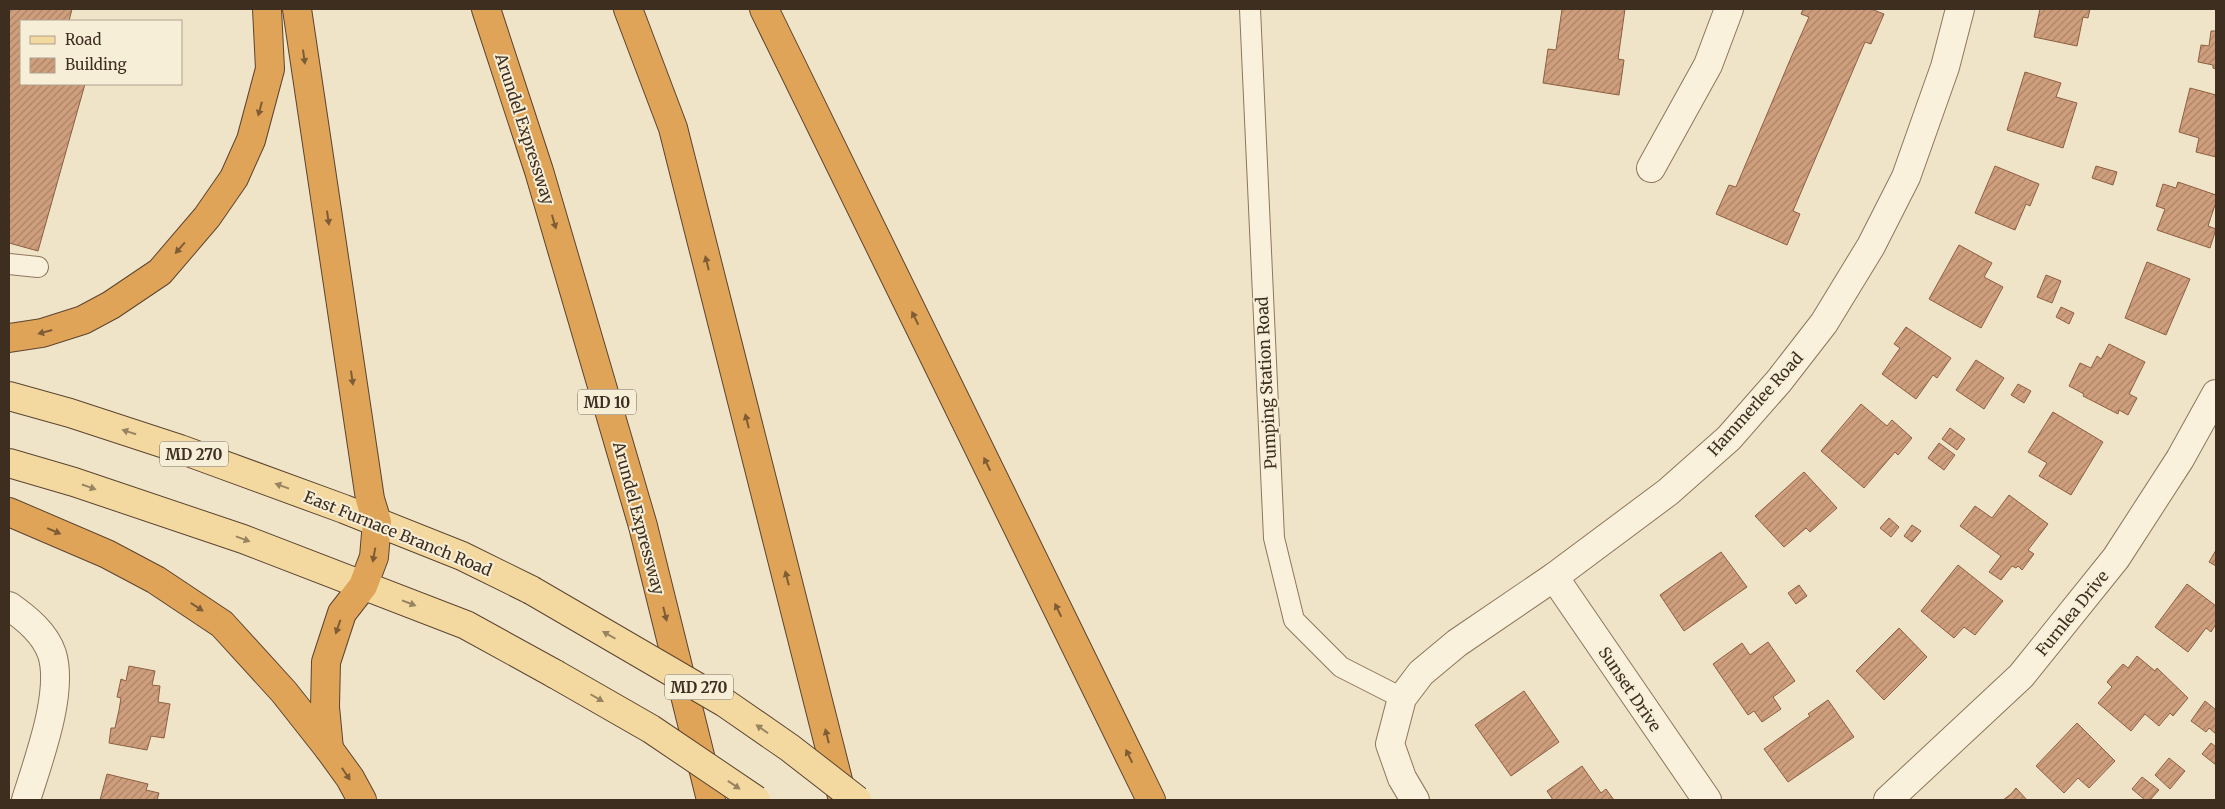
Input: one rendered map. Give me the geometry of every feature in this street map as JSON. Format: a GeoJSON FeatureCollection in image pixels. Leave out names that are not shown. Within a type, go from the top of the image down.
{"type":"FeatureCollection","features":[{"type":"Feature","properties":{"kind":"highway"},"geometry":{"type":"LineString","coordinates":[[9,338],[42,333],[83,320],[112,305],[160,272],[207,217],[234,178],[251,140],[270,69],[266,9]]}},
{"type":"Feature","properties":{"kind":"highway"},"geometry":{"type":"LineString","coordinates":[[297,9],[370,499],[377,522],[374,557],[363,586],[342,613],[326,662],[325,707],[329,749]]}},
{"type":"Feature","properties":{"kind":"highway","name":"Arundel Expressway"},"geometry":{"type":"LineString","coordinates":[[486,9],[539,171],[643,526],[711,800]]}},
{"type":"Feature","properties":{"kind":"highway"},"geometry":{"type":"LineString","coordinates":[[628,9],[673,128],[843,800]]}},
{"type":"Feature","properties":{"kind":"highway"},"geometry":{"type":"LineString","coordinates":[[764,9],[1150,800]]}},
{"type":"Feature","properties":{"kind":"highway"},"geometry":{"type":"LineString","coordinates":[[9,512],[107,554],[156,580],[222,624],[284,692],[350,778],[362,800]]}},
{"type":"Feature","properties":{"kind":"main road","name":"East Furnace Branch Road"},"geometry":{"type":"LineString","coordinates":[[9,396],[70,413],[180,449],[377,522],[462,556],[531,590],[725,703],[790,748],[857,800]]}},
{"type":"Feature","properties":{"kind":"main road"},"geometry":{"type":"LineString","coordinates":[[9,463],[74,482],[243,539],[466,625],[651,729],[756,800]]}},
{"type":"Feature","properties":{"kind":"street"},"geometry":{"type":"LineString","coordinates":[[1650,168],[1708,65],[1729,9]]}},
{"type":"Feature","properties":{"kind":"street","name":"Hammerlee Road"},"geometry":{"type":"LineString","coordinates":[[1415,800],[1402,778],[1390,744],[1402,698],[1421,673],[1457,643],[1554,577],[1668,492],[1729,438],[1779,381],[1824,323],[1871,246],[1906,177],[1945,67],[1960,9]]}},
{"type":"Feature","properties":{"kind":"street","name":"Furnlea Drive"},"geometry":{"type":"LineString","coordinates":[[1888,800],[2021,676],[2116,558],[2180,459],[2216,394]]}},
{"type":"Feature","properties":{"kind":"street","name":"Sunset Drive"},"geometry":{"type":"LineString","coordinates":[[1554,577],[1707,800]]}},
{"type":"Feature","properties":{"kind":"street"},"geometry":{"type":"LineString","coordinates":[[9,606],[30,620],[51,652],[56,676],[45,739],[26,800]]}},
{"type":"Feature","properties":{"kind":"lane","name":"Pumping Station Road"},"geometry":{"type":"LineString","coordinates":[[1250,9],[1274,538],[1294,620],[1341,667],[1402,698]]}},
{"type":"Feature","properties":{"kind":"lane"},"geometry":{"type":"LineString","coordinates":[[9,264],[38,267]]}},
{"type":"Feature","properties":{"kind":"building"},"geometry":{"type":"Polygon","coordinates":[[[9,9],[72,9],[69,20],[20,20],[20,85],[85,85],[38,251],[9,243],[9,9]]]}},
{"type":"Feature","properties":{"kind":"building"},"geometry":{"type":"Polygon","coordinates":[[[1562,9],[1625,9],[1618,59],[1624,60],[1619,95],[1543,83],[1548,49],[1556,50],[1562,9]]]}},
{"type":"Feature","properties":{"kind":"building"},"geometry":{"type":"Polygon","coordinates":[[[1803,9],[1871,9],[1884,14],[1871,44],[1865,42],[1793,211],[1800,214],[1787,245],[1716,214],[1729,185],[1736,187],[1809,17],[1801,14],[1803,9]]]}},
{"type":"Feature","properties":{"kind":"building"},"geometry":{"type":"Polygon","coordinates":[[[2040,9],[2090,9],[2088,18],[2083,17],[2077,46],[2034,37],[2040,9]]]}},
{"type":"Feature","properties":{"kind":"building"},"geometry":{"type":"Polygon","coordinates":[[[2211,31],[2216,31],[2216,69],[2213,68],[2213,65],[2198,62],[2201,45],[2209,46],[2211,31]]]}},
{"type":"Feature","properties":{"kind":"building"},"geometry":{"type":"Polygon","coordinates":[[[2025,72],[2061,83],[2056,97],[2077,103],[2063,148],[2007,130],[2025,72]]]}},
{"type":"Feature","properties":{"kind":"building"},"geometry":{"type":"Polygon","coordinates":[[[2190,88],[2216,95],[2216,157],[2196,152],[2199,138],[2179,132],[2190,88]]]}},
{"type":"Feature","properties":{"kind":"building"},"geometry":{"type":"Polygon","coordinates":[[[1995,166],[2039,184],[2030,206],[2026,204],[2015,230],[1975,213],[1995,166]]]}},
{"type":"Feature","properties":{"kind":"building"},"geometry":{"type":"Polygon","coordinates":[[[2096,166],[2117,172],[2113,185],[2092,178],[2096,166]]]}},
{"type":"Feature","properties":{"kind":"building"},"geometry":{"type":"Polygon","coordinates":[[[2178,182],[2216,195],[2216,202],[2208,226],[2216,229],[2210,248],[2157,230],[2165,209],[2156,206],[2163,184],[2176,188],[2178,182]]]}},
{"type":"Feature","properties":{"kind":"building"},"geometry":{"type":"Polygon","coordinates":[[[1959,245],[1992,263],[1984,277],[2003,287],[1981,328],[1929,299],[1959,245]]]}},
{"type":"Feature","properties":{"kind":"building"},"geometry":{"type":"Polygon","coordinates":[[[2147,262],[2190,279],[2166,335],[2125,318],[2147,262]]]}},
{"type":"Feature","properties":{"kind":"building"},"geometry":{"type":"Polygon","coordinates":[[[2046,275],[2061,281],[2052,303],[2037,297],[2046,275]]]}},
{"type":"Feature","properties":{"kind":"building"},"geometry":{"type":"Polygon","coordinates":[[[2061,307],[2074,313],[2069,324],[2056,317],[2061,307]]]}},
{"type":"Feature","properties":{"kind":"building"},"geometry":{"type":"Polygon","coordinates":[[[1906,327],[1951,358],[1937,378],[1933,375],[1916,399],[1882,374],[1900,348],[1894,344],[1906,327]]]}},
{"type":"Feature","properties":{"kind":"building"},"geometry":{"type":"Polygon","coordinates":[[[2109,344],[2145,362],[2129,394],[2137,398],[2128,415],[2119,410],[2118,414],[2083,396],[2084,394],[2069,386],[2080,363],[2091,368],[2097,356],[2101,359],[2109,344]]]}},
{"type":"Feature","properties":{"kind":"building"},"geometry":{"type":"Polygon","coordinates":[[[1976,360],[2004,378],[1984,409],[1956,390],[1976,360]]]}},
{"type":"Feature","properties":{"kind":"building"},"geometry":{"type":"Polygon","coordinates":[[[2018,384],[2031,391],[2024,403],[2011,395],[2018,384]]]}},
{"type":"Feature","properties":{"kind":"building"},"geometry":{"type":"Polygon","coordinates":[[[1861,404],[1887,426],[1892,420],[1912,438],[1898,455],[1895,452],[1864,488],[1821,451],[1861,404]]]}},
{"type":"Feature","properties":{"kind":"building"},"geometry":{"type":"Polygon","coordinates":[[[2053,412],[2103,442],[2071,495],[2039,476],[2047,463],[2028,452],[2053,412]]]}},
{"type":"Feature","properties":{"kind":"building"},"geometry":{"type":"Polygon","coordinates":[[[1950,428],[1965,439],[1957,450],[1942,439],[1950,428]]]}},
{"type":"Feature","properties":{"kind":"building"},"geometry":{"type":"Polygon","coordinates":[[[1939,443],[1955,455],[1944,470],[1928,458],[1939,443]]]}},
{"type":"Feature","properties":{"kind":"building"},"geometry":{"type":"Polygon","coordinates":[[[1804,472],[1837,508],[1810,532],[1806,528],[1784,547],[1755,516],[1804,472]]]}},
{"type":"Feature","properties":{"kind":"building"},"geometry":{"type":"Polygon","coordinates":[[[2009,495],[2048,524],[2028,550],[2034,554],[2022,570],[2018,566],[2016,568],[2012,566],[2001,580],[1989,572],[2001,556],[1960,526],[1975,506],[1992,518],[2009,495]]]}},
{"type":"Feature","properties":{"kind":"building"},"geometry":{"type":"Polygon","coordinates":[[[1889,518],[1899,527],[1891,537],[1880,528],[1889,518]]]}},
{"type":"Feature","properties":{"kind":"building"},"geometry":{"type":"Polygon","coordinates":[[[1912,525],[1921,531],[1912,542],[1904,536],[1912,525]]]}},
{"type":"Feature","properties":{"kind":"building"},"geometry":{"type":"Polygon","coordinates":[[[2216,550],[2216,566],[2209,562],[2216,550]]]}},
{"type":"Feature","properties":{"kind":"building"},"geometry":{"type":"Polygon","coordinates":[[[1721,552],[1747,587],[1684,631],[1660,595],[1721,552]]]}},
{"type":"Feature","properties":{"kind":"building"},"geometry":{"type":"Polygon","coordinates":[[[1958,565],[2003,601],[1975,635],[1964,627],[1954,638],[1921,611],[1958,565]]]}},
{"type":"Feature","properties":{"kind":"building"},"geometry":{"type":"Polygon","coordinates":[[[2187,584],[2216,606],[2216,624],[2211,632],[2206,628],[2188,652],[2155,627],[2187,584]]]}},
{"type":"Feature","properties":{"kind":"building"},"geometry":{"type":"Polygon","coordinates":[[[1799,585],[1807,596],[1796,604],[1788,593],[1799,585]]]}},
{"type":"Feature","properties":{"kind":"building"},"geometry":{"type":"Polygon","coordinates":[[[1899,628],[1927,657],[1884,700],[1856,671],[1899,628]]]}},
{"type":"Feature","properties":{"kind":"building"},"geometry":{"type":"Polygon","coordinates":[[[1768,642],[1795,681],[1773,697],[1781,709],[1762,722],[1754,711],[1748,715],[1713,664],[1742,643],[1750,655],[1768,642]]]}},
{"type":"Feature","properties":{"kind":"building"},"geometry":{"type":"Polygon","coordinates":[[[2137,656],[2155,671],[2157,668],[2188,698],[2173,716],[2170,713],[2159,726],[2145,714],[2131,731],[2098,703],[2112,687],[2107,682],[2111,677],[2123,664],[2128,668],[2137,656]]]}},
{"type":"Feature","properties":{"kind":"building"},"geometry":{"type":"Polygon","coordinates":[[[129,666],[155,671],[152,685],[160,686],[158,702],[170,704],[164,738],[151,736],[147,750],[109,743],[111,728],[115,728],[119,710],[121,698],[117,697],[121,679],[126,681],[129,666]]]}},
{"type":"Feature","properties":{"kind":"building"},"geometry":{"type":"Polygon","coordinates":[[[1524,691],[1559,742],[1511,776],[1475,725],[1524,691]]]}},
{"type":"Feature","properties":{"kind":"building"},"geometry":{"type":"Polygon","coordinates":[[[1828,700],[1854,737],[1788,782],[1764,749],[1810,716],[1808,714],[1828,700]]]}},
{"type":"Feature","properties":{"kind":"building"},"geometry":{"type":"Polygon","coordinates":[[[2205,701],[2216,710],[2216,734],[2209,728],[2206,732],[2191,721],[2205,701]]]}},
{"type":"Feature","properties":{"kind":"building"},"geometry":{"type":"Polygon","coordinates":[[[2077,723],[2115,761],[2089,788],[2078,778],[2064,793],[2036,766],[2077,723]]]}},
{"type":"Feature","properties":{"kind":"building"},"geometry":{"type":"Polygon","coordinates":[[[2211,743],[2216,747],[2216,765],[2202,754],[2211,743]]]}},
{"type":"Feature","properties":{"kind":"building"},"geometry":{"type":"Polygon","coordinates":[[[2169,758],[2185,771],[2170,789],[2155,775],[2169,758]]]}},
{"type":"Feature","properties":{"kind":"building"},"geometry":{"type":"Polygon","coordinates":[[[1582,766],[1601,793],[1606,789],[1614,800],[1553,800],[1547,791],[1582,766]]]}},
{"type":"Feature","properties":{"kind":"building"},"geometry":{"type":"Polygon","coordinates":[[[107,774],[148,784],[146,790],[159,793],[157,800],[100,800],[107,774]]]}},
{"type":"Feature","properties":{"kind":"building"},"geometry":{"type":"Polygon","coordinates":[[[2142,777],[2159,790],[2150,800],[2145,800],[2132,789],[2142,777]]]}},
{"type":"Feature","properties":{"kind":"building"},"geometry":{"type":"Polygon","coordinates":[[[2016,788],[2027,800],[2003,800],[2011,794],[2016,788]]]}}]}
